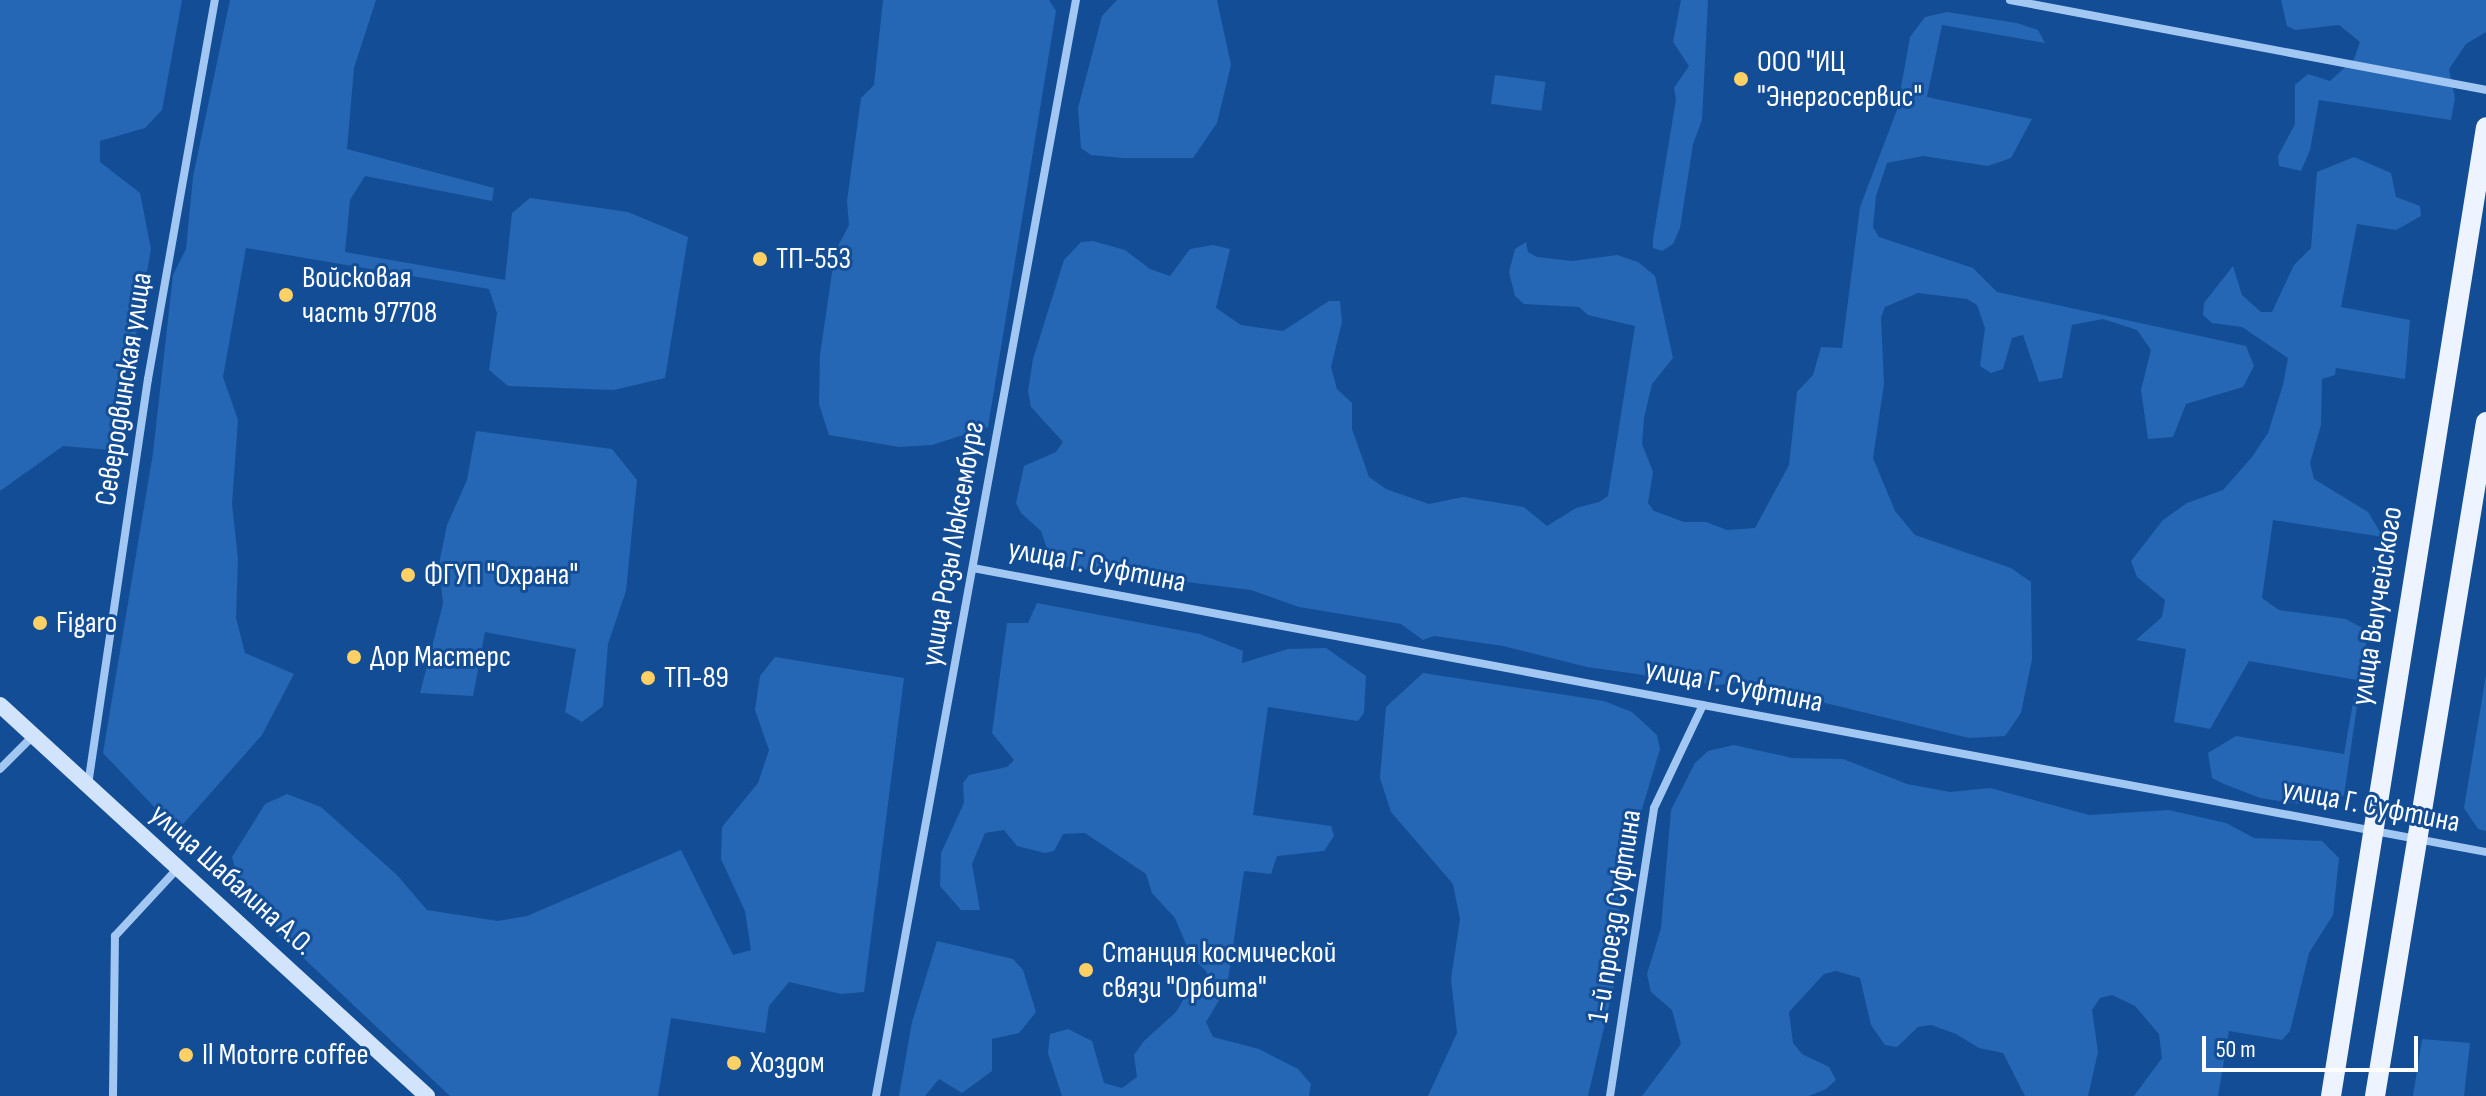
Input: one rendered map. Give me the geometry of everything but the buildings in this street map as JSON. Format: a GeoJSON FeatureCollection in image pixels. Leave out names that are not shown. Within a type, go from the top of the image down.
{"type":"FeatureCollection","features":[{"type":"Feature","properties":{"kind":"main road","name":"улица Выучейского"},"geometry":{"type":"LineString","coordinates":[[2331,1096],[2486,127]]}},
{"type":"Feature","properties":{"kind":"main road"},"geometry":{"type":"LineString","coordinates":[[2375,1096],[2415,838],[2486,422]]}},
{"type":"Feature","properties":{"kind":"street","name":"Северодвинская улица"},"geometry":{"type":"LineString","coordinates":[[88,786],[148,379],[215,0]]}},
{"type":"Feature","properties":{"kind":"street","name":"улица Розы Люксембург"},"geometry":{"type":"LineString","coordinates":[[876,1096],[1076,0]]}},
{"type":"Feature","properties":{"kind":"street"},"geometry":{"type":"LineString","coordinates":[[2010,0],[2486,90]]}},
{"type":"Feature","properties":{"kind":"street","name":"улица Г. Суфтина"},"geometry":{"type":"LineString","coordinates":[[973,568],[2486,852]]}},
{"type":"Feature","properties":{"kind":"street","name":"улица Шабалина А.О."},"geometry":{"type":"LineString","coordinates":[[0,705],[427,1096]]}},
{"type":"Feature","properties":{"kind":"street","name":"1-й проезд Суфтина"},"geometry":{"type":"LineString","coordinates":[[1610,1096],[1654,808],[1703,705]]}},
{"type":"Feature","properties":{"kind":"street"},"geometry":{"type":"LineString","coordinates":[[0,769],[32,737]]}},
{"type":"Feature","properties":{"kind":"street"},"geometry":{"type":"LineString","coordinates":[[113,1096],[115,936],[178,868]]}},
{"type":"Feature","properties":{"kind":"shaded area"},"geometry":{"type":"Polygon","coordinates":[[[0,0],[182,0],[162,110],[145,128],[100,141],[100,162],[140,193],[151,249],[126,392],[122,451],[63,446],[0,491],[0,0]]]}},
{"type":"Feature","properties":{"kind":"shaded area"},"geometry":{"type":"Polygon","coordinates":[[[230,0],[376,0],[354,68],[347,149],[494,188],[492,201],[365,176],[350,200],[345,252],[505,280],[512,213],[530,198],[628,212],[688,237],[665,378],[614,390],[508,386],[489,370],[497,313],[489,289],[246,248],[223,377],[238,420],[232,504],[238,559],[236,618],[245,653],[294,674],[262,735],[177,831],[103,753],[153,453],[173,275],[186,249],[193,177],[230,0]]]}},
{"type":"Feature","properties":{"kind":"shaded area"},"geometry":{"type":"Polygon","coordinates":[[[883,0],[1049,0],[1056,11],[988,427],[932,445],[899,447],[829,435],[819,404],[820,355],[835,252],[849,225],[847,201],[861,98],[874,85],[883,0]]]}},
{"type":"Feature","properties":{"kind":"shaded area"},"geometry":{"type":"Polygon","coordinates":[[[1117,0],[1217,0],[1231,65],[1217,123],[1193,158],[1123,158],[1091,155],[1081,148],[1078,108],[1102,16],[1117,0]]]}},
{"type":"Feature","properties":{"kind":"shaded area"},"geometry":{"type":"Polygon","coordinates":[[[1681,0],[1708,0],[1702,120],[1693,144],[1680,228],[1673,244],[1662,251],[1653,248],[1653,239],[1676,99],[1674,88],[1689,66],[1673,42],[1681,0]]]}},
{"type":"Feature","properties":{"kind":"shaded area"},"geometry":{"type":"Polygon","coordinates":[[[2281,0],[2486,0],[2486,32],[2466,44],[2449,69],[2455,98],[2451,120],[2319,100],[2310,150],[2301,171],[2279,166],[2278,156],[2295,124],[2295,85],[2308,74],[2330,81],[2354,59],[2360,42],[2339,25],[2295,30],[2287,26],[2281,0]]]}},
{"type":"Feature","properties":{"kind":"shaded area"},"geometry":{"type":"Polygon","coordinates":[[[1947,12],[2017,23],[2038,30],[2045,43],[1942,25],[1927,97],[2032,119],[2011,158],[1988,166],[1923,156],[1887,163],[1876,196],[1873,227],[1879,237],[1973,268],[1997,292],[2246,346],[2254,366],[2243,387],[2186,404],[2173,437],[2148,439],[2141,390],[2151,350],[2137,330],[2103,319],[2072,325],[2062,378],[2039,382],[2023,335],[2012,338],[2003,369],[1991,373],[1980,366],[1985,328],[1977,305],[1967,299],[1918,293],[1885,307],[1881,318],[1884,384],[1873,458],[1895,511],[1915,535],[2011,568],[2031,582],[2032,659],[2021,713],[2005,736],[1969,738],[1743,683],[1715,685],[1587,667],[1503,646],[1434,636],[1423,640],[1401,624],[1299,607],[1251,590],[1066,567],[1052,563],[1041,531],[1021,513],[1016,503],[1024,466],[1056,452],[1063,442],[1031,407],[1028,391],[1033,359],[1064,260],[1081,242],[1093,241],[1125,250],[1150,269],[1170,276],[1190,249],[1213,245],[1230,249],[1216,308],[1241,325],[1283,331],[1329,301],[1340,301],[1342,322],[1331,367],[1337,389],[1352,403],[1352,429],[1369,477],[1386,489],[1429,504],[1463,497],[1524,507],[1547,526],[1576,508],[1599,502],[1608,496],[1635,326],[1588,315],[1579,307],[1524,304],[1515,296],[1509,272],[1515,249],[1526,242],[1528,252],[1537,257],[1572,261],[1617,255],[1638,262],[1655,276],[1673,358],[1652,384],[1644,418],[1642,444],[1653,472],[1648,503],[1654,511],[1684,522],[1706,522],[1727,530],[1755,528],[1789,465],[1797,392],[1813,375],[1821,347],[1842,348],[1860,207],[1897,110],[1910,37],[1925,17],[1947,12]]]}},
{"type":"Feature","properties":{"kind":"shaded area"},"geometry":{"type":"Polygon","coordinates":[[[1495,75],[1546,82],[1541,111],[1491,104],[1495,75]]]}},
{"type":"Feature","properties":{"kind":"shaded area"},"geometry":{"type":"Polygon","coordinates":[[[2354,157],[2391,173],[2396,197],[2420,206],[2421,216],[2396,230],[2357,224],[2341,307],[2410,320],[2405,379],[2336,368],[2335,375],[2322,379],[2321,425],[2310,463],[2314,479],[2368,512],[2383,537],[2273,520],[2262,598],[2279,610],[2346,619],[2368,631],[2344,795],[2333,804],[2313,806],[2260,798],[2212,778],[2208,753],[2236,736],[2344,754],[2357,680],[2249,661],[2210,729],[2174,722],[2186,649],[2136,640],[2162,617],[2165,600],[2137,577],[2131,561],[2163,520],[2187,503],[2223,490],[2252,457],[2268,433],[2283,385],[2288,358],[2242,327],[2212,323],[2203,315],[2204,303],[2233,266],[2242,295],[2261,312],[2272,312],[2294,265],[2311,248],[2317,172],[2354,157]]]}},
{"type":"Feature","properties":{"kind":"shaded area"},"geometry":{"type":"Polygon","coordinates":[[[476,431],[612,449],[637,480],[626,591],[608,644],[603,706],[582,722],[565,712],[576,649],[485,632],[473,696],[420,693],[443,604],[439,564],[447,525],[467,480],[476,431]]]}},
{"type":"Feature","properties":{"kind":"shaded area"},"geometry":{"type":"Polygon","coordinates":[[[1037,603],[1200,634],[1243,651],[1242,663],[1288,649],[1326,648],[1366,676],[1364,713],[1358,721],[1268,707],[1253,815],[1331,826],[1334,836],[1324,851],[1277,856],[1271,874],[1244,871],[1227,987],[1206,1022],[1213,1037],[1259,1049],[1298,1069],[1311,1084],[1309,1096],[1062,1096],[1048,1053],[1050,1034],[1068,1029],[1092,1041],[1104,1083],[1122,1088],[1137,1077],[1134,1055],[1144,1041],[1176,1012],[1191,987],[1210,980],[1206,971],[1191,956],[1175,918],[1152,893],[1146,874],[1085,833],[1063,834],[1054,851],[1045,853],[1017,846],[1004,830],[985,833],[972,864],[980,910],[961,910],[940,886],[941,853],[964,803],[963,783],[969,775],[1007,767],[1014,760],[992,733],[1007,623],[1028,623],[1037,603]]]}},
{"type":"Feature","properties":{"kind":"shaded area"},"geometry":{"type":"Polygon","coordinates":[[[775,657],[904,678],[864,992],[841,994],[789,982],[769,1006],[765,1033],[671,1018],[658,1096],[450,1096],[244,902],[232,857],[265,804],[287,794],[321,807],[397,875],[427,910],[498,921],[527,916],[681,850],[733,955],[751,950],[745,911],[721,859],[722,827],[758,783],[769,750],[755,710],[760,676],[775,657]]]}},
{"type":"Feature","properties":{"kind":"shaded area"},"geometry":{"type":"Polygon","coordinates":[[[1423,673],[1604,701],[1632,712],[1657,735],[1660,749],[1620,882],[1619,964],[1588,1096],[1428,1096],[1457,1033],[1451,979],[1460,919],[1453,884],[1391,812],[1380,778],[1386,707],[1423,673]]]}},
{"type":"Feature","properties":{"kind":"shaded area"},"geometry":{"type":"Polygon","coordinates":[[[2486,675],[2486,831],[2478,829],[2464,808],[2486,675]]]}},
{"type":"Feature","properties":{"kind":"shaded area"},"geometry":{"type":"Polygon","coordinates":[[[1734,745],[1792,758],[1843,759],[1907,784],[1950,792],[1990,788],[2089,815],[2169,810],[2226,823],[2254,838],[2322,841],[2339,858],[2333,915],[2309,953],[2290,1031],[2282,1040],[2229,1031],[2218,1096],[2134,1096],[2162,1058],[2159,1034],[2135,1006],[2112,995],[2100,998],[2092,1010],[2098,1052],[2088,1096],[2025,1096],[2003,1053],[1979,1048],[1956,1034],[1931,1025],[1918,1027],[1897,1047],[1885,1045],[1871,1025],[1860,978],[1836,971],[1824,974],[1789,1012],[1793,1043],[1802,1054],[1829,1067],[1836,1080],[1826,1089],[1809,1096],[1642,1096],[1681,1044],[1672,1010],[1651,992],[1647,974],[1661,928],[1671,810],[1695,763],[1708,751],[1734,745]]]}},
{"type":"Feature","properties":{"kind":"shaded area"},"geometry":{"type":"Polygon","coordinates":[[[937,941],[1013,959],[1023,970],[1036,1012],[1019,1033],[992,1039],[992,1071],[962,1093],[939,1079],[925,1096],[899,1096],[912,1022],[937,941]]]}},
{"type":"Feature","properties":{"kind":"shaded area"},"geometry":{"type":"Polygon","coordinates":[[[2422,1039],[2470,1043],[2464,1096],[2413,1096],[2422,1039]]]}},
{"type":"Feature","properties":{"kind":"place","name":"ООО \"ИЦ \"Энергосервис\""},"geometry":{"type":"Point","coordinates":[1741,79]}},
{"type":"Feature","properties":{"kind":"place","name":"ТП-553"},"geometry":{"type":"Point","coordinates":[760,259]}},
{"type":"Feature","properties":{"kind":"place","name":"Войсковая часть 97708"},"geometry":{"type":"Point","coordinates":[286,295]}},
{"type":"Feature","properties":{"kind":"place","name":"ФГУП \"Охрана\""},"geometry":{"type":"Point","coordinates":[408,575]}},
{"type":"Feature","properties":{"kind":"place","name":"Figaro"},"geometry":{"type":"Point","coordinates":[40,623]}},
{"type":"Feature","properties":{"kind":"place","name":"Дор Мастерс"},"geometry":{"type":"Point","coordinates":[354,657]}},
{"type":"Feature","properties":{"kind":"place","name":"ТП-89"},"geometry":{"type":"Point","coordinates":[648,678]}},
{"type":"Feature","properties":{"kind":"place","name":"Станция космической связи \"Орбита\""},"geometry":{"type":"Point","coordinates":[1086,970]}},
{"type":"Feature","properties":{"kind":"place","name":"Il Motorre coffee"},"geometry":{"type":"Point","coordinates":[186,1055]}},
{"type":"Feature","properties":{"kind":"place","name":"Хоздом"},"geometry":{"type":"Point","coordinates":[734,1063]}}]}
